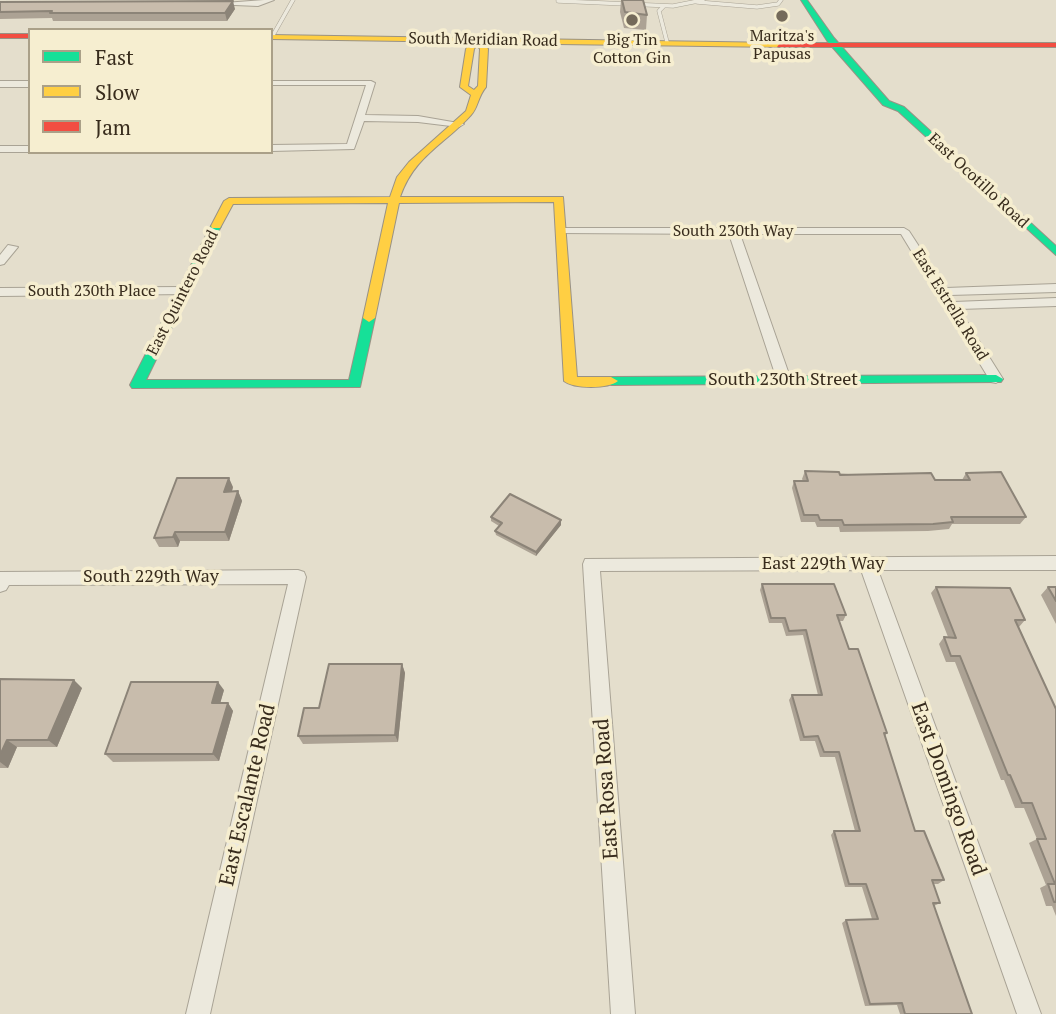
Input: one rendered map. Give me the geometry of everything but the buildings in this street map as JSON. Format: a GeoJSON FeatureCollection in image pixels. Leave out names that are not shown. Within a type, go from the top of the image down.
{"type":"FeatureCollection","features":[{"type":"Feature","properties":{"kind":"street"},"geometry":{"type":"LineString","coordinates":[[804,0],[842,42]]}},
{"type":"Feature","properties":{"kind":"street"},"geometry":{"type":"LineString","coordinates":[[816,0],[842,42]]}},
{"type":"Feature","properties":{"kind":"street"},"geometry":{"type":"LineString","coordinates":[[208,4],[269,1]]}},
{"type":"Feature","properties":{"kind":"street"},"geometry":{"type":"LineString","coordinates":[[0,36],[28,36]]}},
{"type":"Feature","properties":{"kind":"street","name":"South Meridian Road"},"geometry":{"type":"LineString","coordinates":[[273,37],[667,42],[711,39],[1056,45]]}},
{"type":"Feature","properties":{"kind":"street","name":"South Meridian Road"},"geometry":{"type":"LineString","coordinates":[[842,42],[1056,38]]}},
{"type":"Feature","properties":{"kind":"street"},"geometry":{"type":"LineString","coordinates":[[477,40],[484,49],[482,87],[475,94],[470,112],[412,164],[397,186],[394,200],[559,199],[563,231]]}},
{"type":"Feature","properties":{"kind":"street","name":"East Ocotillo Road"},"geometry":{"type":"LineString","coordinates":[[842,42],[886,103],[901,109],[1056,253]]}},
{"type":"Feature","properties":{"kind":"street"},"geometry":{"type":"LineString","coordinates":[[273,83],[371,83],[351,148],[273,148]]}},
{"type":"Feature","properties":{"kind":"street"},"geometry":{"type":"LineString","coordinates":[[0,84],[28,84]]}},
{"type":"Feature","properties":{"kind":"street"},"geometry":{"type":"LineString","coordinates":[[360,118],[418,119],[459,124]]}},
{"type":"Feature","properties":{"kind":"street"},"geometry":{"type":"LineString","coordinates":[[0,149],[28,149]]}},
{"type":"Feature","properties":{"kind":"street","name":"East Quintero Road"},"geometry":{"type":"LineString","coordinates":[[394,200],[355,384],[137,384],[229,201],[394,200]]}},
{"type":"Feature","properties":{"kind":"street","name":"South 230th Way"},"geometry":{"type":"LineString","coordinates":[[563,231],[904,231]]}},
{"type":"Feature","properties":{"kind":"street","name":"South 230th Street"},"geometry":{"type":"LineString","coordinates":[[563,231],[571,381],[996,379]]}},
{"type":"Feature","properties":{"kind":"street"},"geometry":{"type":"LineString","coordinates":[[733,231],[784,380]]}},
{"type":"Feature","properties":{"kind":"street","name":"East Estrella Road"},"geometry":{"type":"LineString","coordinates":[[904,231],[996,379]]}},
{"type":"Feature","properties":{"kind":"street"},"geometry":{"type":"LineString","coordinates":[[0,262],[6,247]]}},
{"type":"Feature","properties":{"kind":"street"},"geometry":{"type":"LineString","coordinates":[[942,292],[1056,288]]}},
{"type":"Feature","properties":{"kind":"street","name":"South 230th Place"},"geometry":{"type":"LineString","coordinates":[[0,292],[184,291]]}},
{"type":"Feature","properties":{"kind":"street"},"geometry":{"type":"LineString","coordinates":[[951,306],[1056,302]]}},
{"type":"Feature","properties":{"kind":"street","name":"East 229th Way"},"geometry":{"type":"LineString","coordinates":[[591,564],[1056,563]]}},
{"type":"Feature","properties":{"kind":"street","name":"East Rosa Road"},"geometry":{"type":"LineString","coordinates":[[591,564],[623,1014]]}},
{"type":"Feature","properties":{"kind":"street","name":"East Domingo Road"},"geometry":{"type":"LineString","coordinates":[[867,564],[1029,1014]]}},
{"type":"Feature","properties":{"kind":"street","name":"South 229th Way"},"geometry":{"type":"LineString","coordinates":[[2,582],[298,577]]}},
{"type":"Feature","properties":{"kind":"street","name":"East Escalante Road"},"geometry":{"type":"LineString","coordinates":[[198,1014],[298,577]]}},
{"type":"Feature","properties":{"kind":"lane"},"geometry":{"type":"LineString","coordinates":[[273,35],[293,0]]}},
{"type":"Feature","properties":{"kind":"lane"},"geometry":{"type":"LineString","coordinates":[[697,2],[703,0]]}},
{"type":"Feature","properties":{"kind":"lane"},"geometry":{"type":"LineString","coordinates":[[558,1],[664,6],[697,2],[764,7],[778,4],[781,0]]}},
{"type":"Feature","properties":{"kind":"lane"},"geometry":{"type":"LineString","coordinates":[[664,6],[659,11],[667,42]]}},
{"type":"Feature","properties":{"kind":"traffic: fast"},"geometry":{"type":"LineString","coordinates":[[804,0],[831,40],[886,103],[901,109],[1056,252]]}},
{"type":"Feature","properties":{"kind":"traffic: fast"},"geometry":{"type":"LineString","coordinates":[[216,226],[137,385],[355,384],[369,318]]}},
{"type":"Feature","properties":{"kind":"traffic: fast"},"geometry":{"type":"LineString","coordinates":[[611,381],[996,379]]}},
{"type":"Feature","properties":{"kind":"traffic: slow"},"geometry":{"type":"LineString","coordinates":[[273,37],[780,45]]}},
{"type":"Feature","properties":{"kind":"traffic: slow"},"geometry":{"type":"LineString","coordinates":[[369,318],[394,200],[402,177],[412,164],[470,112],[475,94],[482,87],[484,49],[477,40],[470,49],[464,87],[475,94]]}},
{"type":"Feature","properties":{"kind":"traffic: slow"},"geometry":{"type":"LineString","coordinates":[[216,226],[229,201],[559,199],[571,381],[611,381]]}},
{"type":"Feature","properties":{"kind":"traffic: jam"},"geometry":{"type":"LineString","coordinates":[[0,36],[28,36]]}},
{"type":"Feature","properties":{"kind":"traffic: jam"},"geometry":{"type":"LineString","coordinates":[[780,45],[1056,45]]}},
{"type":"Feature","properties":{"kind":"place","name":"Maritza's Papusas"},"geometry":{"type":"Point","coordinates":[782,16]}},
{"type":"Feature","properties":{"kind":"place","name":"Big Tin Cotton Gin"},"geometry":{"type":"Point","coordinates":[632,20]}}]}
